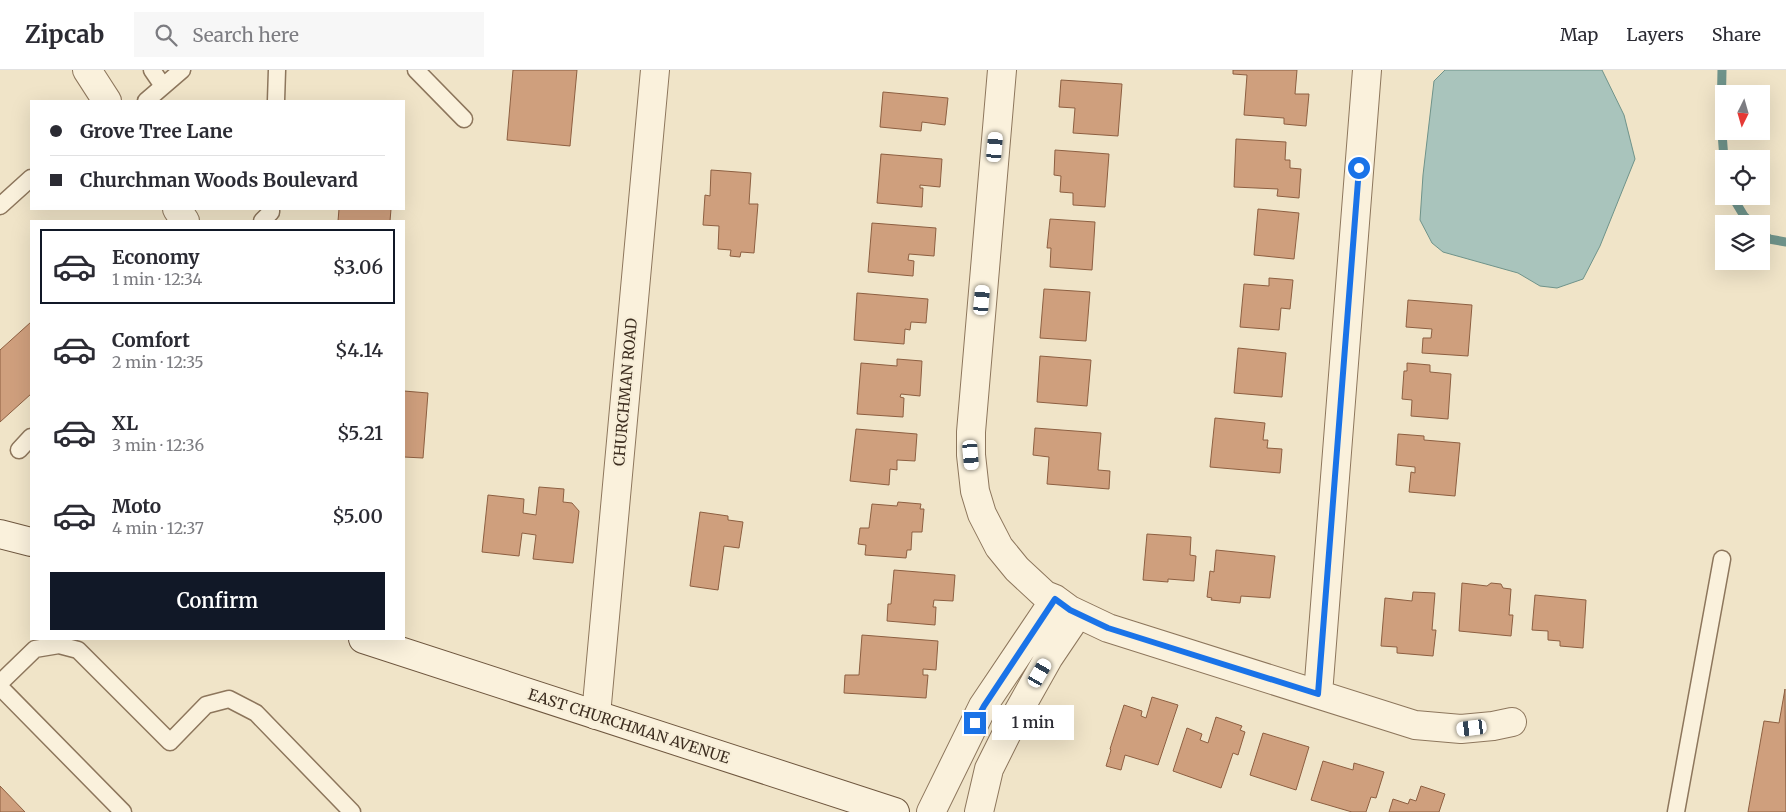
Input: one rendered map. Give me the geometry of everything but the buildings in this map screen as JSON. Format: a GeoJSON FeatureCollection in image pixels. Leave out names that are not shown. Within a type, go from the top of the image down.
{"type":"FeatureCollection","features":[{"type":"Feature","properties":{"kind":"street"},"geometry":{"type":"LineString","coordinates":[[87,70],[106,100]]}},
{"type":"Feature","properties":{"kind":"street","name":"CHURCHMAN ROAD"},"geometry":{"type":"LineString","coordinates":[[596,715],[655,70]]}},
{"type":"Feature","properties":{"kind":"street"},"geometry":{"type":"LineString","coordinates":[[1002,70],[971,432],[971,455],[975,491],[982,514],[999,547],[1017,569],[1045,595],[1055,599],[1078,614],[1108,628],[1415,725],[1461,729],[1512,722]]}},
{"type":"Feature","properties":{"kind":"street"},"geometry":{"type":"LineString","coordinates":[[1318,694],[1367,70]]}},
{"type":"Feature","properties":{"kind":"street"},"geometry":{"type":"LineString","coordinates":[[0,534],[30,542]]}},
{"type":"Feature","properties":{"kind":"street"},"geometry":{"type":"LineString","coordinates":[[931,812],[984,706],[1055,599]]}},
{"type":"Feature","properties":{"kind":"street"},"geometry":{"type":"LineString","coordinates":[[979,812],[989,769],[1013,721],[1050,657],[1078,614]]}},
{"type":"Feature","properties":{"kind":"street","name":"EAST CHURCHMAN AVENUE"},"geometry":{"type":"LineString","coordinates":[[366,640],[894,812]]}},
{"type":"Feature","properties":{"kind":"lane"},"geometry":{"type":"LineString","coordinates":[[152,70],[163,86]]}},
{"type":"Feature","properties":{"kind":"lane"},"geometry":{"type":"LineString","coordinates":[[147,100],[182,70]]}},
{"type":"Feature","properties":{"kind":"lane"},"geometry":{"type":"LineString","coordinates":[[276,100],[277,70]]}},
{"type":"Feature","properties":{"kind":"lane"},"geometry":{"type":"LineString","coordinates":[[416,70],[464,119]]}},
{"type":"Feature","properties":{"kind":"lane"},"geometry":{"type":"LineString","coordinates":[[0,206],[30,179]]}},
{"type":"Feature","properties":{"kind":"lane"},"geometry":{"type":"LineString","coordinates":[[263,220],[271,210]]}},
{"type":"Feature","properties":{"kind":"lane"},"geometry":{"type":"LineString","coordinates":[[18,450],[30,438]]}},
{"type":"Feature","properties":{"kind":"lane"},"geometry":{"type":"LineString","coordinates":[[1676,812],[1722,559]]}},
{"type":"Feature","properties":{"kind":"lane"},"geometry":{"type":"LineString","coordinates":[[0,683],[35,649],[59,645],[78,650],[170,742],[206,705],[229,699],[256,713],[352,812]]}},
{"type":"Feature","properties":{"kind":"lane"},"geometry":{"type":"LineString","coordinates":[[0,687],[123,812]]}},
{"type":"Feature","properties":{"kind":"water"},"geometry":{"type":"Polygon","coordinates":[[[1445,70],[1602,70],[1624,115],[1635,159],[1600,246],[1583,279],[1557,288],[1540,286],[1518,273],[1443,252],[1432,243],[1420,220],[1423,175],[1434,81],[1445,70]]]}},
{"type":"Feature","properties":{"kind":"waterway"},"geometry":{"type":"LineString","coordinates":[[1722,70],[1721,120],[1723,150]]}},
{"type":"Feature","properties":{"kind":"waterway"},"geometry":{"type":"LineString","coordinates":[[1737,205],[1743,215]]}},
{"type":"Feature","properties":{"kind":"waterway"},"geometry":{"type":"LineString","coordinates":[[1770,239],[1786,242]]}},
{"type":"Feature","properties":{"kind":"route"},"geometry":{"type":"LineString","coordinates":[[975,723],[1016,656],[1055,599],[1070,610],[1108,628],[1318,694],[1359,168]]}}]}
